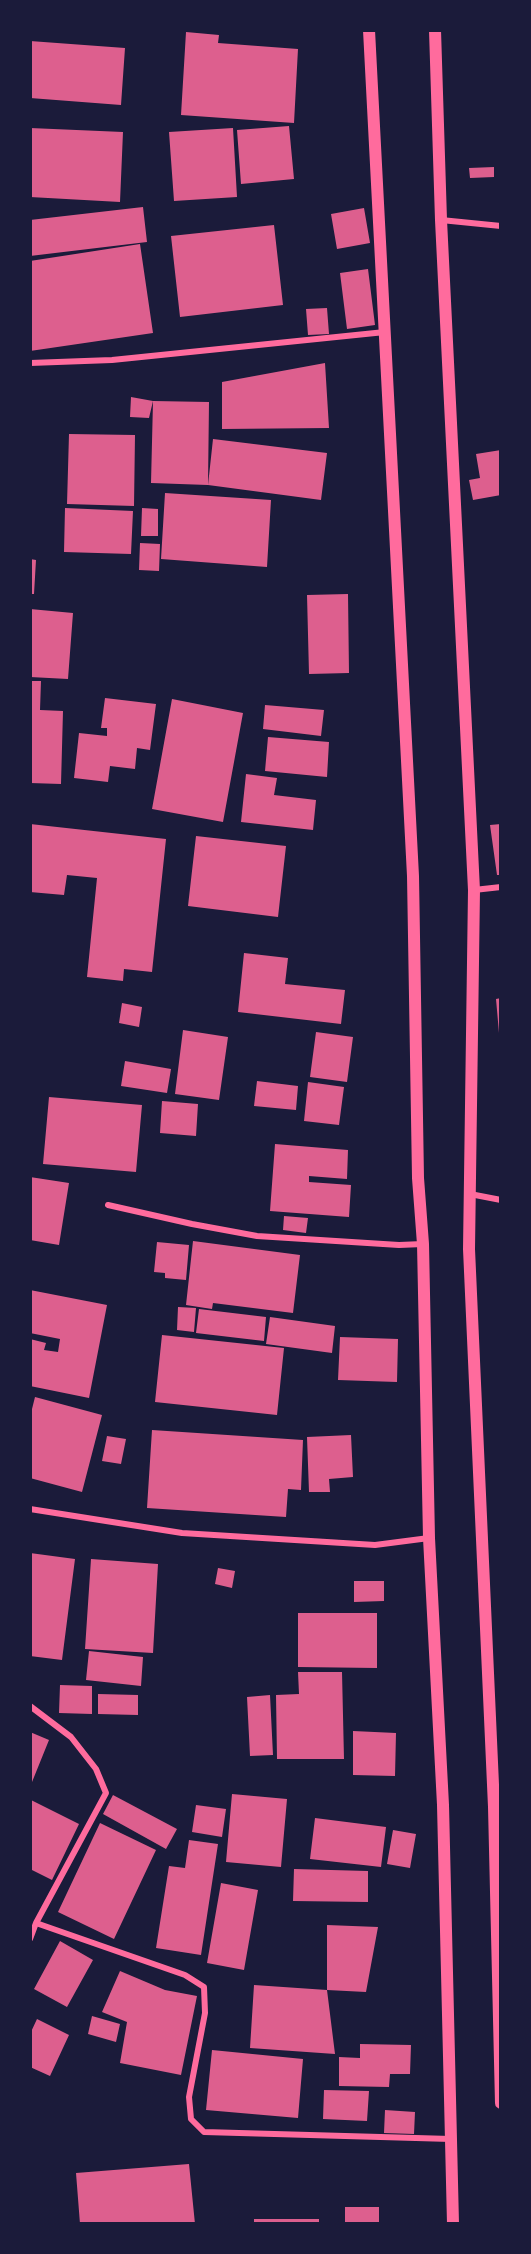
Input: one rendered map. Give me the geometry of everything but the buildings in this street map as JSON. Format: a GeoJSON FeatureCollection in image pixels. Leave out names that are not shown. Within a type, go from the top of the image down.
{"type":"FeatureCollection","features":[{"type":"Feature","properties":{"kind":"main road"},"geometry":{"type":"LineString","coordinates":[[369,30],[413,876],[418,1178],[423,1244],[429,1538],[443,1804],[453,2224]]}},
{"type":"Feature","properties":{"kind":"main road"},"geometry":{"type":"LineString","coordinates":[[435,30],[441,220],[474,890],[469,1249],[497,1807],[501,2103]]}},
{"type":"Feature","properties":{"kind":"street"},"geometry":{"type":"LineString","coordinates":[[441,220],[501,226]]}},
{"type":"Feature","properties":{"kind":"street"},"geometry":{"type":"LineString","coordinates":[[30,363],[112,360],[385,332]]}},
{"type":"Feature","properties":{"kind":"street"},"geometry":{"type":"LineString","coordinates":[[474,890],[501,887]]}},
{"type":"Feature","properties":{"kind":"street"},"geometry":{"type":"LineString","coordinates":[[470,1194],[501,1200]]}},
{"type":"Feature","properties":{"kind":"street"},"geometry":{"type":"LineString","coordinates":[[108,1205],[257,1236],[399,1245],[423,1244]]}},
{"type":"Feature","properties":{"kind":"street"},"geometry":{"type":"LineString","coordinates":[[30,1509],[182,1533],[375,1545],[429,1538]]}},
{"type":"Feature","properties":{"kind":"street"},"geometry":{"type":"LineString","coordinates":[[30,1706],[71,1737],[96,1769],[106,1793],[36,1923],[30,1939]]}},
{"type":"Feature","properties":{"kind":"street"},"geometry":{"type":"LineString","coordinates":[[36,1923],[185,1975],[204,1987],[205,2013],[189,2097],[191,2119],[204,2132],[451,2139]]}}]}
